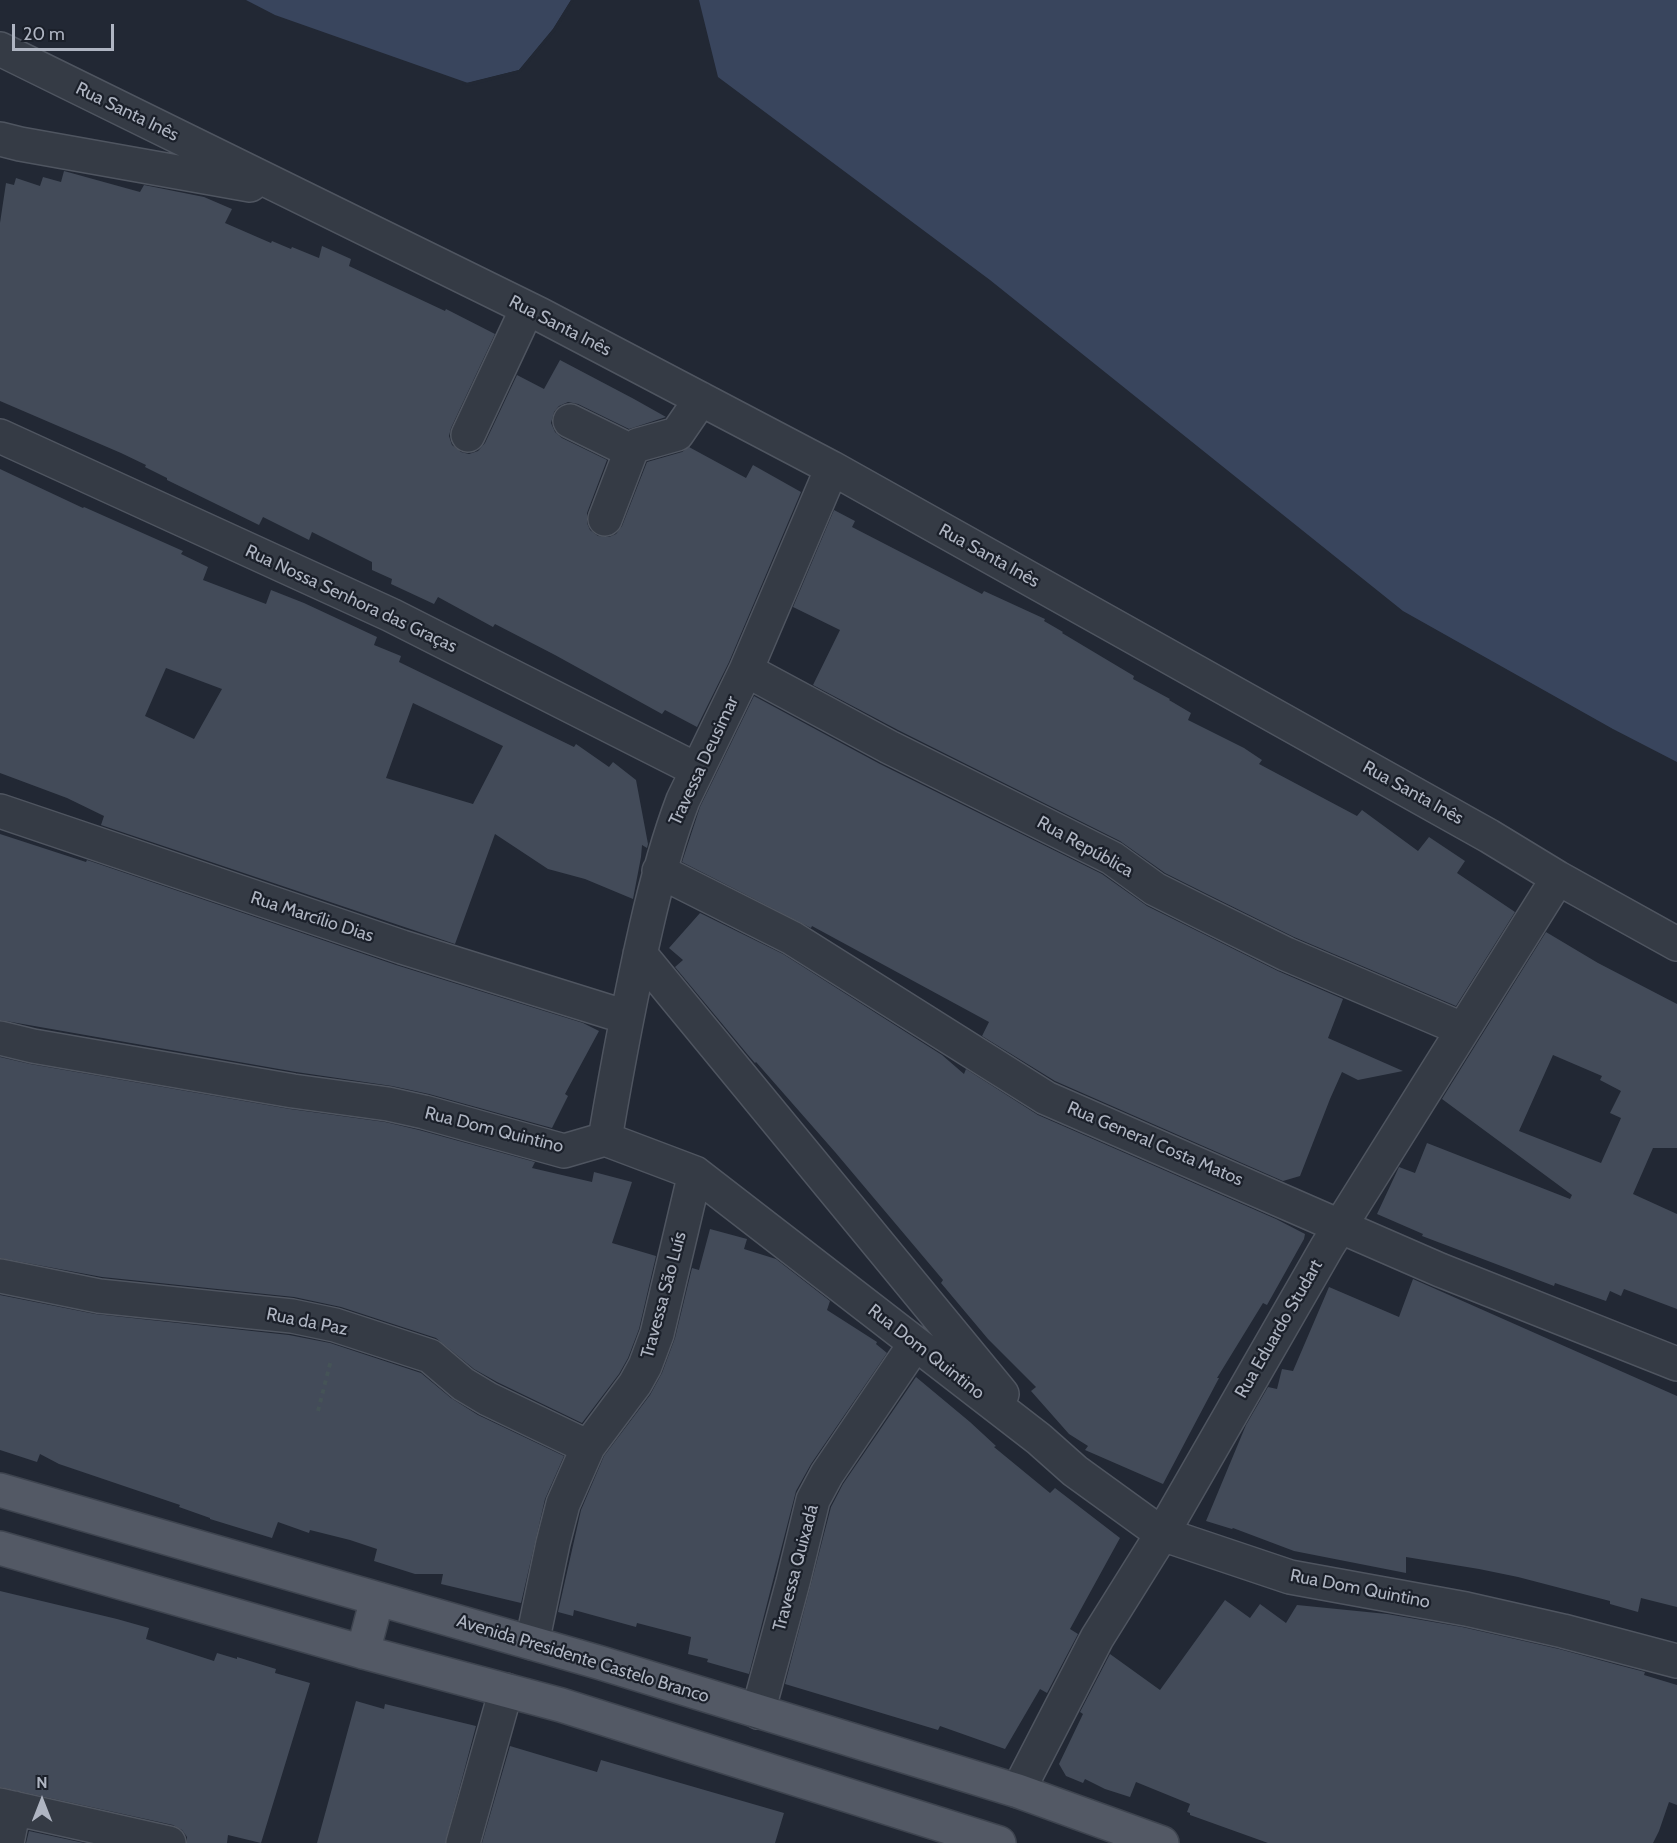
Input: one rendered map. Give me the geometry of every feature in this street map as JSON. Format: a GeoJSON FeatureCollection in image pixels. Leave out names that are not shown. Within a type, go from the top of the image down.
{"type":"FeatureCollection","features":[{"type":"Feature","properties":{"kind":"main road","name":"Avenida Presidente Castelo Branco"},"geometry":{"type":"LineString","coordinates":[[0,1490],[532,1643],[1018,1791],[1162,1843]]}},
{"type":"Feature","properties":{"kind":"main road"},"geometry":{"type":"LineString","coordinates":[[0,1548],[363,1652],[561,1705],[999,1843]]}},
{"type":"Feature","properties":{"kind":"main road"},"geometry":{"type":"LineString","coordinates":[[363,1652],[377,1599]]}},
{"type":"Feature","properties":{"kind":"street","name":"Rua Santa Inês"},"geometry":{"type":"LineString","coordinates":[[0,49],[527,309],[832,468],[1489,836],[1558,878],[1677,944]]}},
{"type":"Feature","properties":{"kind":"street","name":"Rua Santa Inês"},"geometry":{"type":"LineString","coordinates":[[0,139],[287,192]]}},
{"type":"Feature","properties":{"kind":"street"},"geometry":{"type":"LineString","coordinates":[[468,435],[527,309]]}},
{"type":"Feature","properties":{"kind":"street"},"geometry":{"type":"LineString","coordinates":[[605,519],[631,451],[638,445],[678,434],[701,399]]}},
{"type":"Feature","properties":{"kind":"street"},"geometry":{"type":"LineString","coordinates":[[570,421],[631,451]]}},
{"type":"Feature","properties":{"kind":"street","name":"Rua Nossa Senhora das Graças"},"geometry":{"type":"LineString","coordinates":[[0,436],[390,615],[697,770]]}},
{"type":"Feature","properties":{"kind":"street","name":"Travessa Deusimar"},"geometry":{"type":"LineString","coordinates":[[605,1139],[626,1017],[659,871],[675,819],[746,670],[832,468]]}},
{"type":"Feature","properties":{"kind":"street","name":"Rua República"},"geometry":{"type":"LineString","coordinates":[[746,670],[889,747],[1112,858],[1155,889],[1204,914],[1286,954],[1462,1029]]}},
{"type":"Feature","properties":{"kind":"street","name":"Rua Marcílio Dias"},"geometry":{"type":"LineString","coordinates":[[0,811],[391,943],[626,1017]]}},
{"type":"Feature","properties":{"kind":"street","name":"Rua General Costa Matos"},"geometry":{"type":"LineString","coordinates":[[659,871],[792,938],[1046,1098],[1440,1270],[1677,1364]]}},
{"type":"Feature","properties":{"kind":"street","name":"Rua Eduardo Studart"},"geometry":{"type":"LineString","coordinates":[[1018,1791],[1097,1638],[1162,1534],[1340,1225],[1558,878]]}},
{"type":"Feature","properties":{"kind":"street","name":"Rua Dom Quintino"},"geometry":{"type":"LineString","coordinates":[[640,954],[1039,1439]]}},
{"type":"Feature","properties":{"kind":"street","name":"Rua Dom Quintino"},"geometry":{"type":"LineString","coordinates":[[0,1038],[33,1046],[293,1091],[388,1104],[564,1151],[605,1139],[695,1173],[1039,1439],[1075,1471],[1162,1534],[1290,1577],[1466,1609],[1563,1631],[1677,1661]]}},
{"type":"Feature","properties":{"kind":"street","name":"Travessa São Luís"},"geometry":{"type":"LineString","coordinates":[[532,1643],[563,1504],[588,1447],[645,1366],[657,1334],[695,1173]]}},
{"type":"Feature","properties":{"kind":"street","name":"Rua da Paz"},"geometry":{"type":"LineString","coordinates":[[0,1276],[99,1296],[292,1316],[335,1325],[430,1356],[463,1384],[488,1399],[588,1447]]}},
{"type":"Feature","properties":{"kind":"street","name":"Travessa Quixadá"},"geometry":{"type":"LineString","coordinates":[[758,1712],[813,1500],[833,1465],[915,1344]]}},
{"type":"Feature","properties":{"kind":"street"},"geometry":{"type":"LineString","coordinates":[[463,1843],[506,1690]]}},
{"type":"Feature","properties":{"kind":"street"},"geometry":{"type":"LineString","coordinates":[[6,1843],[7,1807],[169,1843]]}},
{"type":"Feature","properties":{"kind":"path"},"geometry":{"type":"LineString","coordinates":[[318,1411],[331,1361],[335,1325]]}},
{"type":"Feature","properties":{"kind":"water"},"geometry":{"type":"Polygon","coordinates":[[[246,0],[571,0],[553,29],[519,70],[468,83],[275,15],[246,0]]]}},
{"type":"Feature","properties":{"kind":"water"},"geometry":{"type":"Polygon","coordinates":[[[699,0],[1677,0],[1677,762],[1613,729],[1403,611],[990,280],[718,77],[699,0]]]}},
{"type":"Feature","properties":{"kind":"pier"},"geometry":{"type":"Polygon","coordinates":[[[571,0],[574,0],[556,30],[521,72],[469,86],[462,84],[519,70],[553,29],[571,0]]]}},
{"type":"Feature","properties":{"kind":"building"},"geometry":{"type":"Polygon","coordinates":[[[64,171],[140,192],[144,185],[204,197],[232,209],[225,223],[271,243],[272,241],[291,249],[292,247],[319,258],[322,246],[351,259],[349,266],[445,311],[446,309],[495,334],[451,428],[449,436],[452,445],[461,452],[469,454],[478,451],[485,443],[517,375],[544,389],[560,360],[666,417],[629,429],[578,404],[568,402],[559,406],[554,412],[551,423],[555,432],[562,438],[607,460],[587,513],[590,530],[598,536],[609,537],[616,534],[622,526],[647,462],[682,452],[689,447],[746,478],[753,465],[801,492],[729,662],[697,727],[665,710],[662,714],[555,655],[495,624],[493,627],[438,597],[434,604],[391,584],[392,579],[372,570],[372,562],[312,532],[309,540],[263,517],[259,525],[167,480],[145,467],[146,465],[121,453],[0,401],[0,223],[6,183],[14,185],[16,178],[40,186],[43,177],[61,182],[64,171]]]}},
{"type":"Feature","properties":{"kind":"building"},"geometry":{"type":"Polygon","coordinates":[[[0,469],[183,551],[181,554],[208,567],[203,580],[266,604],[271,590],[304,603],[377,637],[374,645],[401,656],[399,662],[574,747],[576,744],[609,767],[613,762],[636,780],[648,844],[647,848],[642,845],[633,899],[585,879],[548,869],[495,834],[455,944],[101,825],[104,816],[67,798],[0,773],[0,469]],[[166,668],[145,716],[194,739],[222,689],[166,668]],[[413,703],[386,778],[473,804],[503,746],[413,703]]]}},
{"type":"Feature","properties":{"kind":"building"},"geometry":{"type":"Polygon","coordinates":[[[834,510],[855,521],[852,527],[982,594],[984,591],[1045,619],[1044,621],[1062,633],[1134,676],[1133,679],[1191,713],[1188,720],[1244,748],[1262,760],[1259,764],[1357,816],[1362,810],[1418,851],[1429,837],[1465,861],[1457,873],[1515,912],[1456,1006],[1294,937],[1213,897],[1165,873],[1120,841],[813,685],[840,630],[793,607],[834,510]]]}},
{"type":"Feature","properties":{"kind":"building"},"geometry":{"type":"Polygon","coordinates":[[[754,696],[880,764],[1102,874],[1147,906],[1278,971],[1343,999],[1328,1038],[1403,1071],[1358,1080],[1342,1072],[1300,1176],[1283,1181],[1055,1081],[982,1036],[989,1022],[812,926],[811,928],[682,862],[700,807],[754,696]]]}},
{"type":"Feature","properties":{"kind":"building"},"geometry":{"type":"Polygon","coordinates":[[[0,834],[86,862],[87,860],[396,965],[583,1023],[599,1031],[565,1094],[568,1096],[552,1128],[392,1086],[296,1072],[0,1020],[0,834]]]}},
{"type":"Feature","properties":{"kind":"building"},"geometry":{"type":"Polygon","coordinates":[[[700,913],[783,954],[942,1055],[964,1074],[966,1069],[1038,1115],[1276,1219],[1305,1234],[1267,1305],[1263,1303],[1217,1378],[1219,1378],[1163,1484],[1085,1450],[1088,1446],[1069,1434],[1031,1391],[1036,1387],[988,1339],[941,1283],[943,1280],[675,967],[683,960],[669,948],[700,913]]]}},
{"type":"Feature","properties":{"kind":"building"},"geometry":{"type":"Polygon","coordinates":[[[1546,932],[1598,963],[1677,1004],[1677,1148],[1653,1148],[1633,1194],[1677,1214],[1677,1309],[1624,1289],[1621,1296],[1610,1291],[1606,1301],[1555,1283],[1554,1286],[1422,1236],[1423,1234],[1377,1214],[1399,1167],[1415,1173],[1427,1143],[1570,1199],[1572,1195],[1442,1099],[1546,932]],[[1553,1055],[1519,1131],[1601,1163],[1621,1118],[1610,1113],[1621,1091],[1600,1080],[1602,1076],[1553,1055]]]}},
{"type":"Feature","properties":{"kind":"building"},"geometry":{"type":"Polygon","coordinates":[[[0,1057],[290,1109],[385,1122],[535,1162],[532,1168],[592,1182],[594,1172],[632,1182],[612,1243],[656,1256],[639,1329],[628,1358],[619,1374],[582,1423],[474,1369],[436,1338],[341,1307],[294,1297],[102,1277],[0,1258],[0,1057]]]}},
{"type":"Feature","properties":{"kind":"building"},"geometry":{"type":"Polygon","coordinates":[[[710,1229],[747,1239],[744,1249],[776,1259],[830,1301],[827,1310],[877,1342],[876,1344],[887,1353],[811,1464],[796,1491],[749,1674],[688,1654],[691,1637],[637,1623],[636,1627],[574,1610],[573,1616],[558,1612],[581,1510],[604,1456],[650,1395],[662,1373],[675,1338],[692,1268],[699,1270],[710,1229]]]}},
{"type":"Feature","properties":{"kind":"building"},"geometry":{"type":"Polygon","coordinates":[[[1413,1279],[1677,1396],[1677,1607],[1641,1598],[1638,1612],[1610,1604],[1610,1601],[1518,1577],[1406,1557],[1406,1573],[1294,1551],[1233,1528],[1206,1521],[1246,1425],[1268,1387],[1277,1389],[1282,1369],[1293,1371],[1329,1287],[1399,1317],[1413,1279]]]}},
{"type":"Feature","properties":{"kind":"building"},"geometry":{"type":"Polygon","coordinates":[[[0,1295],[95,1314],[289,1335],[330,1343],[421,1373],[451,1398],[478,1415],[564,1456],[545,1499],[521,1603],[441,1584],[443,1574],[415,1574],[374,1561],[377,1549],[350,1540],[310,1530],[309,1533],[278,1522],[272,1538],[210,1519],[179,1507],[180,1505],[59,1464],[40,1454],[37,1462],[0,1450],[0,1295]]]}},
{"type":"Feature","properties":{"kind":"building"},"geometry":{"type":"Polygon","coordinates":[[[916,1377],[970,1422],[996,1446],[994,1447],[1050,1493],[1055,1488],[1120,1538],[1070,1629],[1078,1634],[1047,1693],[1040,1689],[1005,1749],[940,1726],[938,1730],[785,1684],[831,1507],[843,1484],[916,1377]]]}},
{"type":"Feature","properties":{"kind":"building"},"geometry":{"type":"Polygon","coordinates":[[[0,1591],[149,1628],[146,1639],[214,1661],[217,1653],[237,1659],[237,1657],[276,1669],[275,1673],[310,1683],[261,1843],[228,1835],[227,1843],[187,1843],[187,1837],[182,1830],[173,1825],[0,1787],[0,1591]]]}},
{"type":"Feature","properties":{"kind":"building"},"geometry":{"type":"Polygon","coordinates":[[[1225,1600],[1250,1618],[1260,1604],[1286,1623],[1297,1605],[1387,1614],[1462,1627],[1645,1672],[1644,1675],[1677,1685],[1677,1805],[1669,1802],[1653,1843],[1268,1843],[1190,1815],[1187,1812],[1190,1804],[1136,1782],[1130,1797],[1105,1789],[1085,1779],[1083,1783],[1066,1776],[1059,1764],[1083,1714],[1080,1712],[1110,1654],[1160,1690],[1225,1600]]]}},
{"type":"Feature","properties":{"kind":"building"},"geometry":{"type":"Polygon","coordinates":[[[356,1701],[384,1709],[385,1704],[476,1726],[445,1843],[317,1843],[356,1701]]]}},
{"type":"Feature","properties":{"kind":"building"},"geometry":{"type":"Polygon","coordinates":[[[510,1746],[597,1772],[601,1760],[784,1813],[775,1843],[482,1843],[510,1746]]]}},
{"type":"Feature","properties":{"kind":"building"},"geometry":{"type":"Polygon","coordinates":[[[29,1831],[84,1843],[26,1843],[29,1831]]]}}]}
